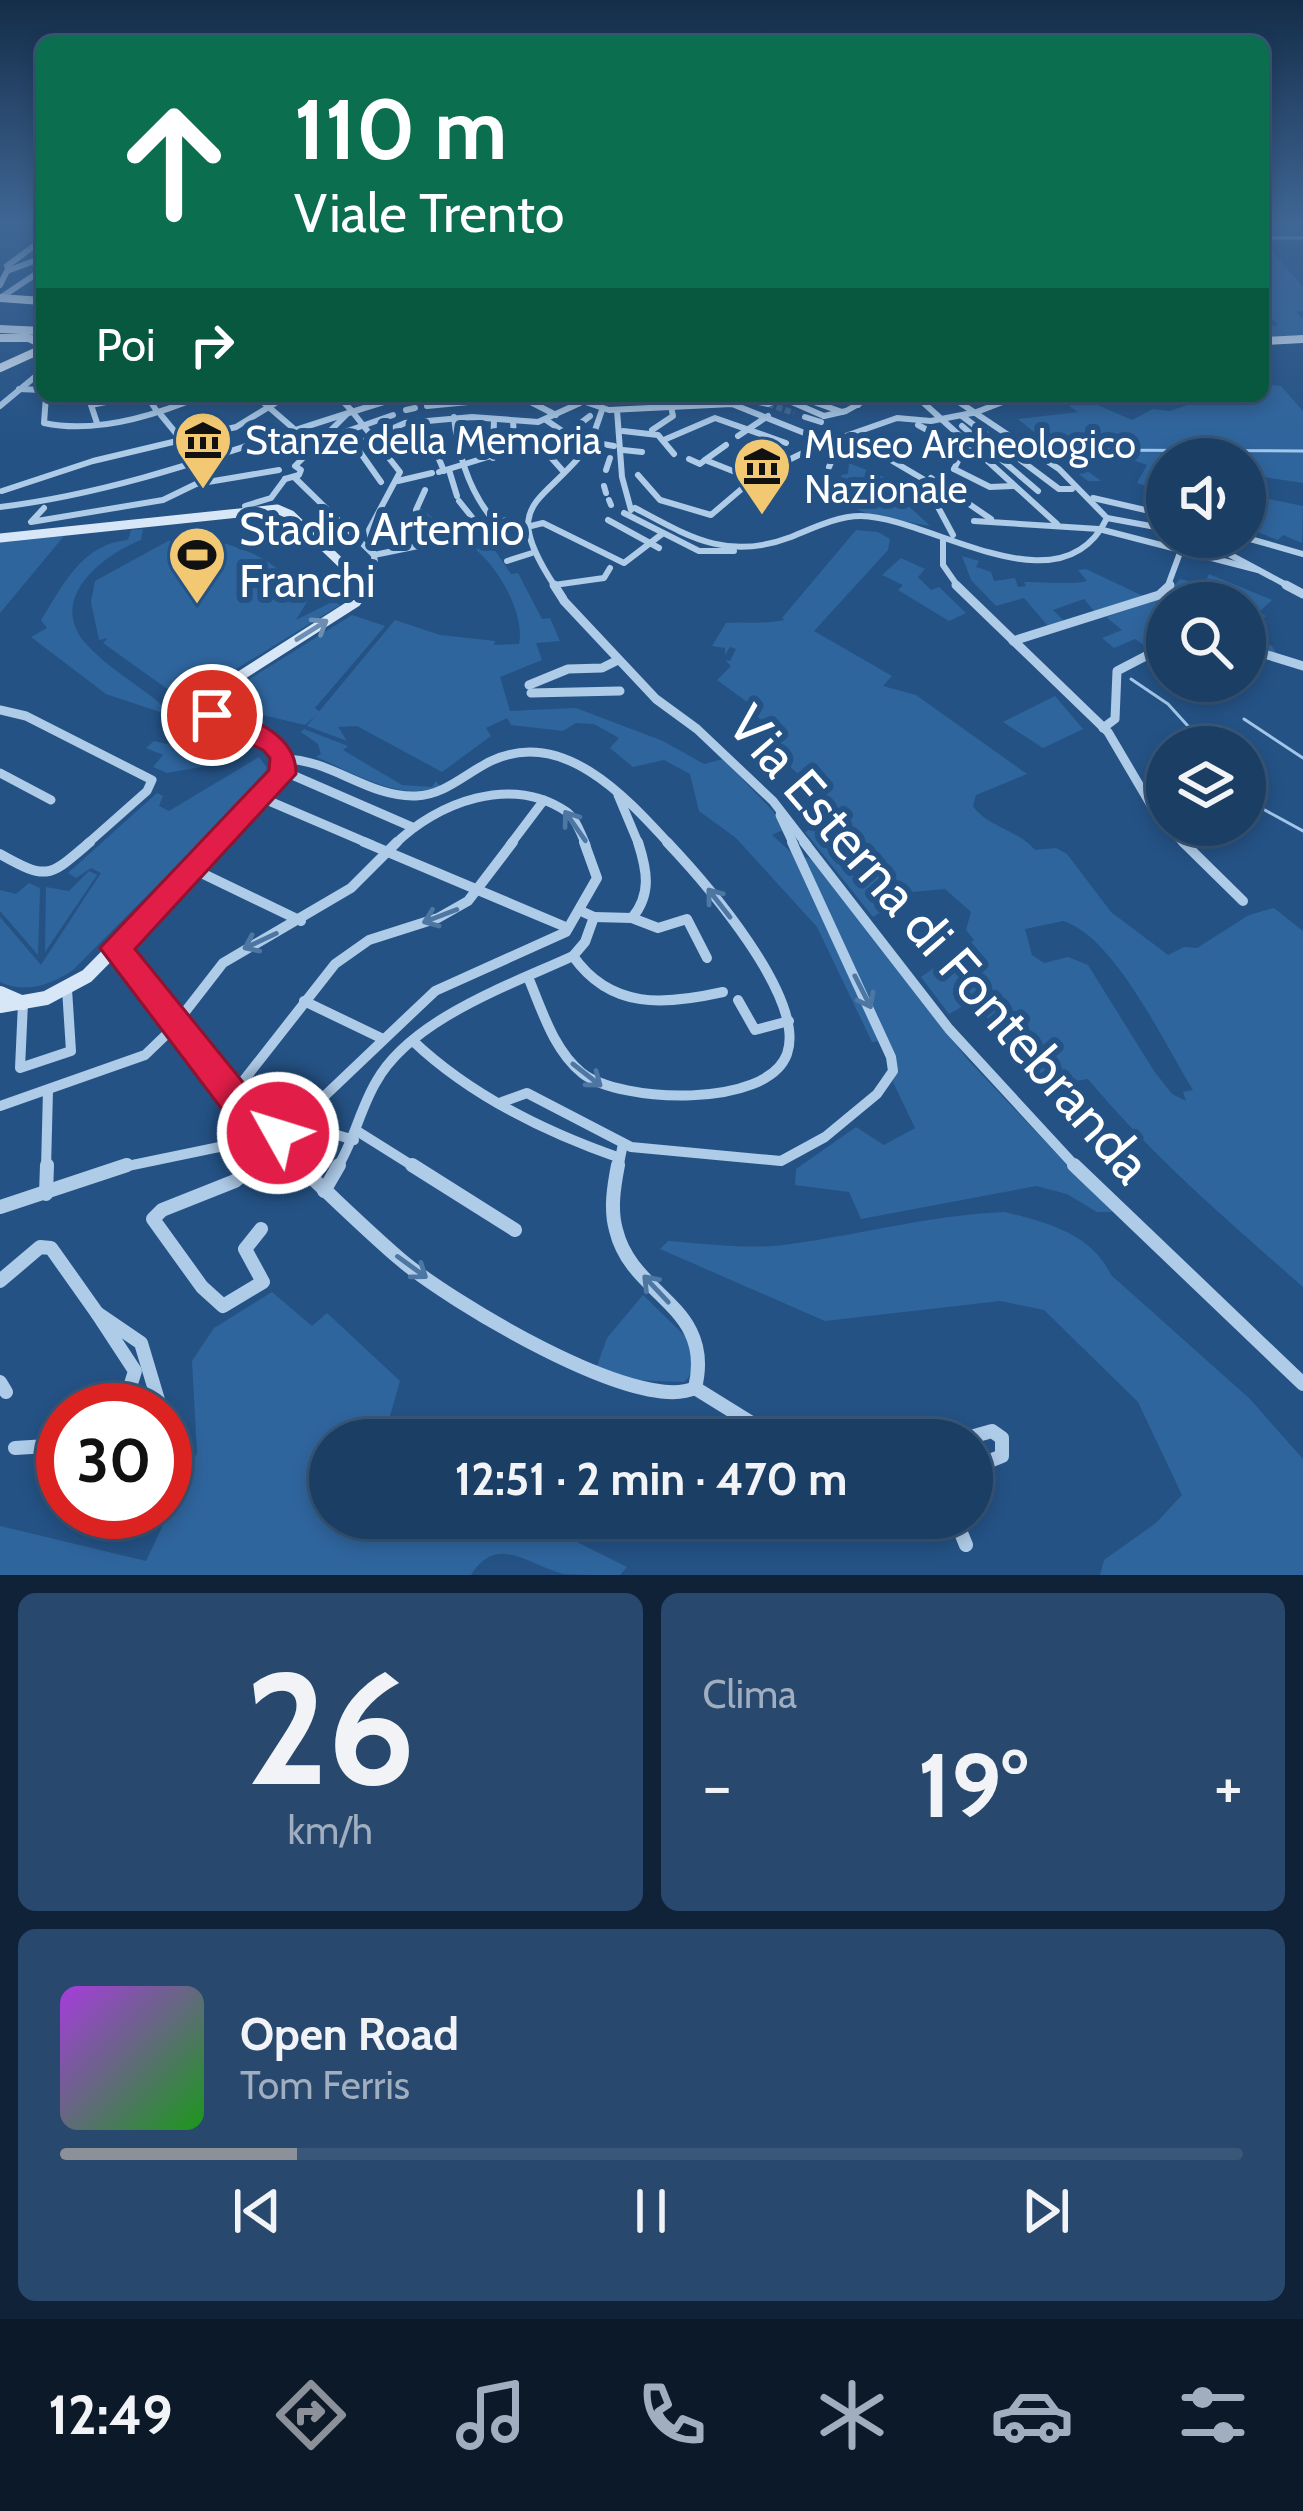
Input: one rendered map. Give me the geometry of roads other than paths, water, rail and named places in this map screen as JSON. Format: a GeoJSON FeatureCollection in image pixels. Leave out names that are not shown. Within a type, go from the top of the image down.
{"type":"FeatureCollection","features":[{"type":"Feature","properties":{"kind":"street"},"geometry":{"type":"LineString","coordinates":[[2,296],[36,300]]}},
{"type":"Feature","properties":{"kind":"street"},"geometry":{"type":"LineString","coordinates":[[0,334],[36,331]]}},
{"type":"Feature","properties":{"kind":"street"},"geometry":{"type":"LineString","coordinates":[[0,334],[36,348]]}},
{"type":"Feature","properties":{"kind":"street"},"geometry":{"type":"LineString","coordinates":[[1269,341],[1303,339]]}},
{"type":"Feature","properties":{"kind":"street"},"geometry":{"type":"LineString","coordinates":[[0,368],[36,350]]}},
{"type":"Feature","properties":{"kind":"street"},"geometry":{"type":"LineString","coordinates":[[0,405],[36,376]]}},
{"type":"Feature","properties":{"kind":"street"},"geometry":{"type":"LineString","coordinates":[[16,392],[36,393]]}},
{"type":"Feature","properties":{"kind":"street"},"geometry":{"type":"LineString","coordinates":[[44,402],[45,424],[70,428],[178,402]]}},
{"type":"Feature","properties":{"kind":"street"},"geometry":{"type":"LineString","coordinates":[[97,423],[91,405],[106,402]]}},
{"type":"Feature","properties":{"kind":"street"},"geometry":{"type":"LineString","coordinates":[[151,402],[184,443]]}},
{"type":"Feature","properties":{"kind":"street"},"geometry":{"type":"LineString","coordinates":[[266,402],[294,427],[315,438],[402,412],[402,424]]}},
{"type":"Feature","properties":{"kind":"street"},"geometry":{"type":"LineString","coordinates":[[1,490],[93,460],[184,443],[236,427],[279,402]]}},
{"type":"Feature","properties":{"kind":"street"},"geometry":{"type":"LineString","coordinates":[[344,402],[399,470],[398,481],[369,530],[368,589],[356,602],[218,691],[211,713],[264,738],[284,765],[412,827]]}},
{"type":"Feature","properties":{"kind":"street"},"geometry":{"type":"LineString","coordinates":[[365,402],[368,406]]}},
{"type":"Feature","properties":{"kind":"street"},"geometry":{"type":"LineString","coordinates":[[0,507],[45,505],[185,471],[328,413],[382,402]]}},
{"type":"Feature","properties":{"kind":"street"},"geometry":{"type":"LineString","coordinates":[[428,406],[449,402]]}},
{"type":"Feature","properties":{"kind":"street"},"geometry":{"type":"LineString","coordinates":[[460,402],[454,416],[466,466],[478,505],[495,522]]}},
{"type":"Feature","properties":{"kind":"street"},"geometry":{"type":"LineString","coordinates":[[535,402],[556,416]]}},
{"type":"Feature","properties":{"kind":"street"},"geometry":{"type":"LineString","coordinates":[[577,426],[608,402]]}},
{"type":"Feature","properties":{"kind":"street"},"geometry":{"type":"LineString","coordinates":[[601,411],[661,402]]}},
{"type":"Feature","properties":{"kind":"street"},"geometry":{"type":"LineString","coordinates":[[381,482],[355,446],[402,424],[454,416],[546,420],[580,403],[601,411],[623,431],[652,430],[673,416],[668,402]]}},
{"type":"Feature","properties":{"kind":"street"},"geometry":{"type":"LineString","coordinates":[[695,402],[750,409],[826,442],[880,455],[991,519]]}},
{"type":"Feature","properties":{"kind":"street"},"geometry":{"type":"LineString","coordinates":[[790,402],[822,419]]}},
{"type":"Feature","properties":{"kind":"street"},"geometry":{"type":"LineString","coordinates":[[814,402],[842,412]]}},
{"type":"Feature","properties":{"kind":"street"},"geometry":{"type":"LineString","coordinates":[[851,402],[858,405]]}},
{"type":"Feature","properties":{"kind":"street"},"geometry":{"type":"LineString","coordinates":[[800,415],[822,419],[862,402]]}},
{"type":"Feature","properties":{"kind":"street"},"geometry":{"type":"LineString","coordinates":[[922,402],[1057,524]]}},
{"type":"Feature","properties":{"kind":"street"},"geometry":{"type":"LineString","coordinates":[[959,402],[1076,490],[1146,509]]}},
{"type":"Feature","properties":{"kind":"street"},"geometry":{"type":"LineString","coordinates":[[962,421],[1001,402]]}},
{"type":"Feature","properties":{"kind":"street"},"geometry":{"type":"LineString","coordinates":[[45,505],[32,522],[168,499],[196,484],[295,466],[315,438],[352,411]]}},
{"type":"Feature","properties":{"kind":"street"},"geometry":{"type":"LineString","coordinates":[[527,531],[533,499],[591,442],[601,411]]}},
{"type":"Feature","properties":{"kind":"street"},"geometry":{"type":"LineString","coordinates":[[689,460],[700,464],[768,416]]}},
{"type":"Feature","properties":{"kind":"street"},"geometry":{"type":"LineString","coordinates":[[666,439],[704,417],[734,421],[805,451]]}},
{"type":"Feature","properties":{"kind":"street"},"geometry":{"type":"LineString","coordinates":[[622,465],[636,472],[656,498],[704,516],[721,510],[753,479],[826,442],[894,418],[962,421],[1059,489],[1076,490]]}},
{"type":"Feature","properties":{"kind":"street"},"geometry":{"type":"LineString","coordinates":[[493,458],[494,419]]}},
{"type":"Feature","properties":{"kind":"street"},"geometry":{"type":"LineString","coordinates":[[812,435],[822,419]]}},
{"type":"Feature","properties":{"kind":"street"},"geometry":{"type":"LineString","coordinates":[[546,420],[565,434],[642,452]]}},
{"type":"Feature","properties":{"kind":"street"},"geometry":{"type":"LineString","coordinates":[[962,421],[1039,490]]}},
{"type":"Feature","properties":{"kind":"street"},"geometry":{"type":"LineString","coordinates":[[310,422],[315,438]]}},
{"type":"Feature","properties":{"kind":"street"},"geometry":{"type":"LineString","coordinates":[[423,422],[439,473],[479,526],[509,520],[527,531]]}},
{"type":"Feature","properties":{"kind":"street"},"geometry":{"type":"LineString","coordinates":[[512,422],[515,451]]}},
{"type":"Feature","properties":{"kind":"street"},"geometry":{"type":"LineString","coordinates":[[917,422],[959,457],[954,469]]}},
{"type":"Feature","properties":{"kind":"street"},"geometry":{"type":"LineString","coordinates":[[652,430],[666,439],[670,454]]}},
{"type":"Feature","properties":{"kind":"street"},"geometry":{"type":"LineString","coordinates":[[623,431],[616,447],[627,512],[706,553],[740,551],[854,516],[951,538],[1000,557],[1043,559],[1071,552],[1102,529],[1107,518]]}},
{"type":"Feature","properties":{"kind":"street"},"geometry":{"type":"LineString","coordinates":[[398,481],[466,466],[565,434]]}},
{"type":"Feature","properties":{"kind":"street"},"geometry":{"type":"LineString","coordinates":[[874,441],[885,442],[880,455]]}},
{"type":"Feature","properties":{"kind":"street"},"geometry":{"type":"LineString","coordinates":[[538,444],[563,471]]}},
{"type":"Feature","properties":{"kind":"street"},"geometry":{"type":"LineString","coordinates":[[829,467],[838,446]]}},
{"type":"Feature","properties":{"kind":"street"},"geometry":{"type":"LineString","coordinates":[[607,490],[610,458]]}},
{"type":"Feature","properties":{"kind":"street"},"geometry":{"type":"LineString","coordinates":[[706,460],[753,479]]}},
{"type":"Feature","properties":{"kind":"street"},"geometry":{"type":"LineString","coordinates":[[0,538],[240,509],[265,502],[301,472],[295,466]]}},
{"type":"Feature","properties":{"kind":"street"},"geometry":{"type":"LineString","coordinates":[[995,470],[1009,467]]}},
{"type":"Feature","properties":{"kind":"street"},"geometry":{"type":"LineString","coordinates":[[927,478],[954,469],[990,488],[1052,489]]}},
{"type":"Feature","properties":{"kind":"street"},"geometry":{"type":"LineString","coordinates":[[279,470],[278,476],[289,478],[367,569]]}},
{"type":"Feature","properties":{"kind":"street"},"geometry":{"type":"LineString","coordinates":[[185,471],[196,484]]}},
{"type":"Feature","properties":{"kind":"street"},"geometry":{"type":"LineString","coordinates":[[421,502],[439,473]]}},
{"type":"Feature","properties":{"kind":"street"},"geometry":{"type":"LineString","coordinates":[[927,478],[951,538],[943,562],[951,579],[1106,730],[1162,821],[1243,901]]}},
{"type":"Feature","properties":{"kind":"street"},"geometry":{"type":"LineString","coordinates":[[1,490],[29,504]]}},
{"type":"Feature","properties":{"kind":"street"},"geometry":{"type":"LineString","coordinates":[[89,513],[94,490]]}},
{"type":"Feature","properties":{"kind":"street"},"geometry":{"type":"LineString","coordinates":[[367,569],[427,545],[416,510],[425,490]]}},
{"type":"Feature","properties":{"kind":"street"},"geometry":{"type":"LineString","coordinates":[[1093,497],[1107,518],[1146,525]]}},
{"type":"Feature","properties":{"kind":"street"},"geometry":{"type":"LineString","coordinates":[[627,512],[656,498]]}},
{"type":"Feature","properties":{"kind":"street"},"geometry":{"type":"LineString","coordinates":[[240,509],[286,512],[367,569]]}},
{"type":"Feature","properties":{"kind":"street"},"geometry":{"type":"LineString","coordinates":[[627,512],[706,541],[729,542],[740,551]]}},
{"type":"Feature","properties":{"kind":"street"},"geometry":{"type":"LineString","coordinates":[[608,520],[655,545]]}},
{"type":"Feature","properties":{"kind":"street"},"geometry":{"type":"LineString","coordinates":[[974,521],[1102,529],[1146,541]]}},
{"type":"Feature","properties":{"kind":"street"},"geometry":{"type":"LineString","coordinates":[[527,531],[543,523],[624,563],[655,545],[662,534]]}},
{"type":"Feature","properties":{"kind":"street","name":"Via Esterna di Fontebranda"},"geometry":{"type":"LineString","coordinates":[[527,531],[532,553],[564,600],[658,701],[735,763],[780,810],[933,1010],[1007,1096],[1087,1180],[1303,1384]]}},
{"type":"Feature","properties":{"kind":"street"},"geometry":{"type":"LineString","coordinates":[[1266,544],[1303,554]]}},
{"type":"Feature","properties":{"kind":"street"},"geometry":{"type":"LineString","coordinates":[[507,561],[532,553]]}},
{"type":"Feature","properties":{"kind":"street"},"geometry":{"type":"LineString","coordinates":[[1015,640],[1156,596],[1170,586],[1179,558]]}},
{"type":"Feature","properties":{"kind":"street"},"geometry":{"type":"LineString","coordinates":[[1212,558],[1258,570]]}},
{"type":"Feature","properties":{"kind":"street"},"geometry":{"type":"LineString","coordinates":[[1236,558],[1303,594]]}},
{"type":"Feature","properties":{"kind":"street"},"geometry":{"type":"LineString","coordinates":[[554,585],[604,578],[610,568]]}},
{"type":"Feature","properties":{"kind":"street"},"geometry":{"type":"LineString","coordinates":[[1266,654],[1303,666]]}},
{"type":"Feature","properties":{"kind":"street"},"geometry":{"type":"LineString","coordinates":[[1106,730],[1114,719],[1117,670],[1146,656]]}},
{"type":"Feature","properties":{"kind":"street"},"geometry":{"type":"LineString","coordinates":[[618,660],[603,668],[568,669],[530,689],[620,691]]}},
{"type":"Feature","properties":{"kind":"street"},"geometry":{"type":"LineString","coordinates":[[0,710],[26,716],[147,776],[152,783],[54,873],[36,874],[0,854]]}},
{"type":"Feature","properties":{"kind":"street"},"geometry":{"type":"LineString","coordinates":[[0,1000],[23,1003],[68,989],[116,948],[262,798],[284,765],[311,760],[407,796],[435,793],[489,759],[529,753],[586,767],[657,827],[740,931],[789,1021],[784,1060],[776,1072],[755,1084],[630,1096],[605,1088],[570,1061],[554,1038],[528,976]]}},
{"type":"Feature","properties":{"kind":"street"},"geometry":{"type":"LineString","coordinates":[[0,773],[52,800]]}},
{"type":"Feature","properties":{"kind":"street"},"geometry":{"type":"LineString","coordinates":[[616,790],[645,865],[642,908],[632,918]]}},
{"type":"Feature","properties":{"kind":"street"},"geometry":{"type":"LineString","coordinates":[[0,1106],[139,1059],[178,1022],[227,959],[301,921],[351,888],[425,816],[491,793],[516,791],[574,817],[596,864],[596,882],[559,938],[451,981],[381,1038],[235,1181],[158,1212],[153,1219],[202,1286],[224,1306],[262,1282],[262,1273],[245,1249],[261,1229]]}},
{"type":"Feature","properties":{"kind":"street"},"geometry":{"type":"LineString","coordinates":[[262,798],[568,928]]}},
{"type":"Feature","properties":{"kind":"street"},"geometry":{"type":"LineString","coordinates":[[232,1094],[335,964],[364,942],[444,916],[478,890],[544,800]]}},
{"type":"Feature","properties":{"kind":"street"},"geometry":{"type":"LineString","coordinates":[[413,1041],[434,1059],[565,1138],[621,1151],[792,1160],[876,1096],[890,1078],[892,1060],[872,1009],[814,897],[780,810]]}},
{"type":"Feature","properties":{"kind":"street"},"geometry":{"type":"LineString","coordinates":[[193,869],[301,921]]}},
{"type":"Feature","properties":{"kind":"street"},"geometry":{"type":"LineString","coordinates":[[580,911],[594,917],[632,918],[658,928],[687,919],[707,958]]}},
{"type":"Feature","properties":{"kind":"street"},"geometry":{"type":"LineString","coordinates":[[324,1191],[355,1136],[381,1072],[453,1012],[573,956],[585,942],[594,917]]}},
{"type":"Feature","properties":{"kind":"street"},"geometry":{"type":"LineString","coordinates":[[116,948],[272,1142],[423,1276],[590,1372],[650,1392],[682,1394],[694,1388],[701,1364],[697,1334],[643,1275],[616,1232],[621,1151]]}},
{"type":"Feature","properties":{"kind":"street"},"geometry":{"type":"LineString","coordinates":[[573,956],[592,983],[613,997],[651,1002],[724,992]]}},
{"type":"Feature","properties":{"kind":"street"},"geometry":{"type":"LineString","coordinates":[[23,1003],[20,1068],[71,1051],[68,989]]}},
{"type":"Feature","properties":{"kind":"street"},"geometry":{"type":"LineString","coordinates":[[738,1000],[755,1030],[789,1021]]}},
{"type":"Feature","properties":{"kind":"street"},"geometry":{"type":"LineString","coordinates":[[304,1001],[381,1038]]}},
{"type":"Feature","properties":{"kind":"street"},"geometry":{"type":"LineString","coordinates":[[46,1194],[48,1090]]}},
{"type":"Feature","properties":{"kind":"street"},"geometry":{"type":"LineString","coordinates":[[502,1102],[527,1093],[621,1151]]}},
{"type":"Feature","properties":{"kind":"street"},"geometry":{"type":"LineString","coordinates":[[293,1162],[317,1129],[355,1136],[515,1230]]}},
{"type":"Feature","properties":{"kind":"street"},"geometry":{"type":"LineString","coordinates":[[0,1208],[137,1162],[272,1142]]}},
{"type":"Feature","properties":{"kind":"street"},"geometry":{"type":"LineString","coordinates":[[0,1280],[40,1247],[49,1246],[135,1371],[131,1383]]}},
{"type":"Feature","properties":{"kind":"street"},"geometry":{"type":"LineString","coordinates":[[98,1313],[141,1343],[153,1383]]}},
{"type":"Feature","properties":{"kind":"street"},"geometry":{"type":"LineString","coordinates":[[694,1388],[745,1419]]}},
{"type":"Feature","properties":{"kind":"street"},"geometry":{"type":"LineString","coordinates":[[993,1432],[1002,1438],[1002,1456],[993,1460]]}},
{"type":"Feature","properties":{"kind":"street"},"geometry":{"type":"LineString","coordinates":[[15,1448],[36,1447]]}},
{"type":"Feature","properties":{"kind":"street"},"geometry":{"type":"LineString","coordinates":[[964,1539],[966,1545]]}},
{"type":"Feature","properties":{"kind":"waterway"},"geometry":{"type":"LineString","coordinates":[[1064,450],[1303,451]]}},
{"type":"Feature","properties":{"kind":"waterway"},"geometry":{"type":"LineString","coordinates":[[1131,679],[1168,704],[1188,726]]}},
{"type":"Feature","properties":{"kind":"waterway"},"geometry":{"type":"LineString","coordinates":[[1244,719],[1303,758]]}},
{"type":"Feature","properties":{"kind":"waterway"},"geometry":{"type":"LineString","coordinates":[[1266,811],[1303,831]]}},
{"type":"Feature","properties":{"kind":"tunnel"},"geometry":{"type":"LineString","coordinates":[[768,404],[794,413]]}},
{"type":"Feature","properties":{"kind":"place","name":"Stanze della Memoria"},"geometry":{"type":"Point","coordinates":[203,491]}},
{"type":"Feature","properties":{"kind":"place","name":"Museo Archeologico Nazionale"},"geometry":{"type":"Point","coordinates":[762,517]}},
{"type":"Feature","properties":{"kind":"place","name":"Stadio Artemio Franchi"},"geometry":{"type":"Point","coordinates":[197,606]}}]}
